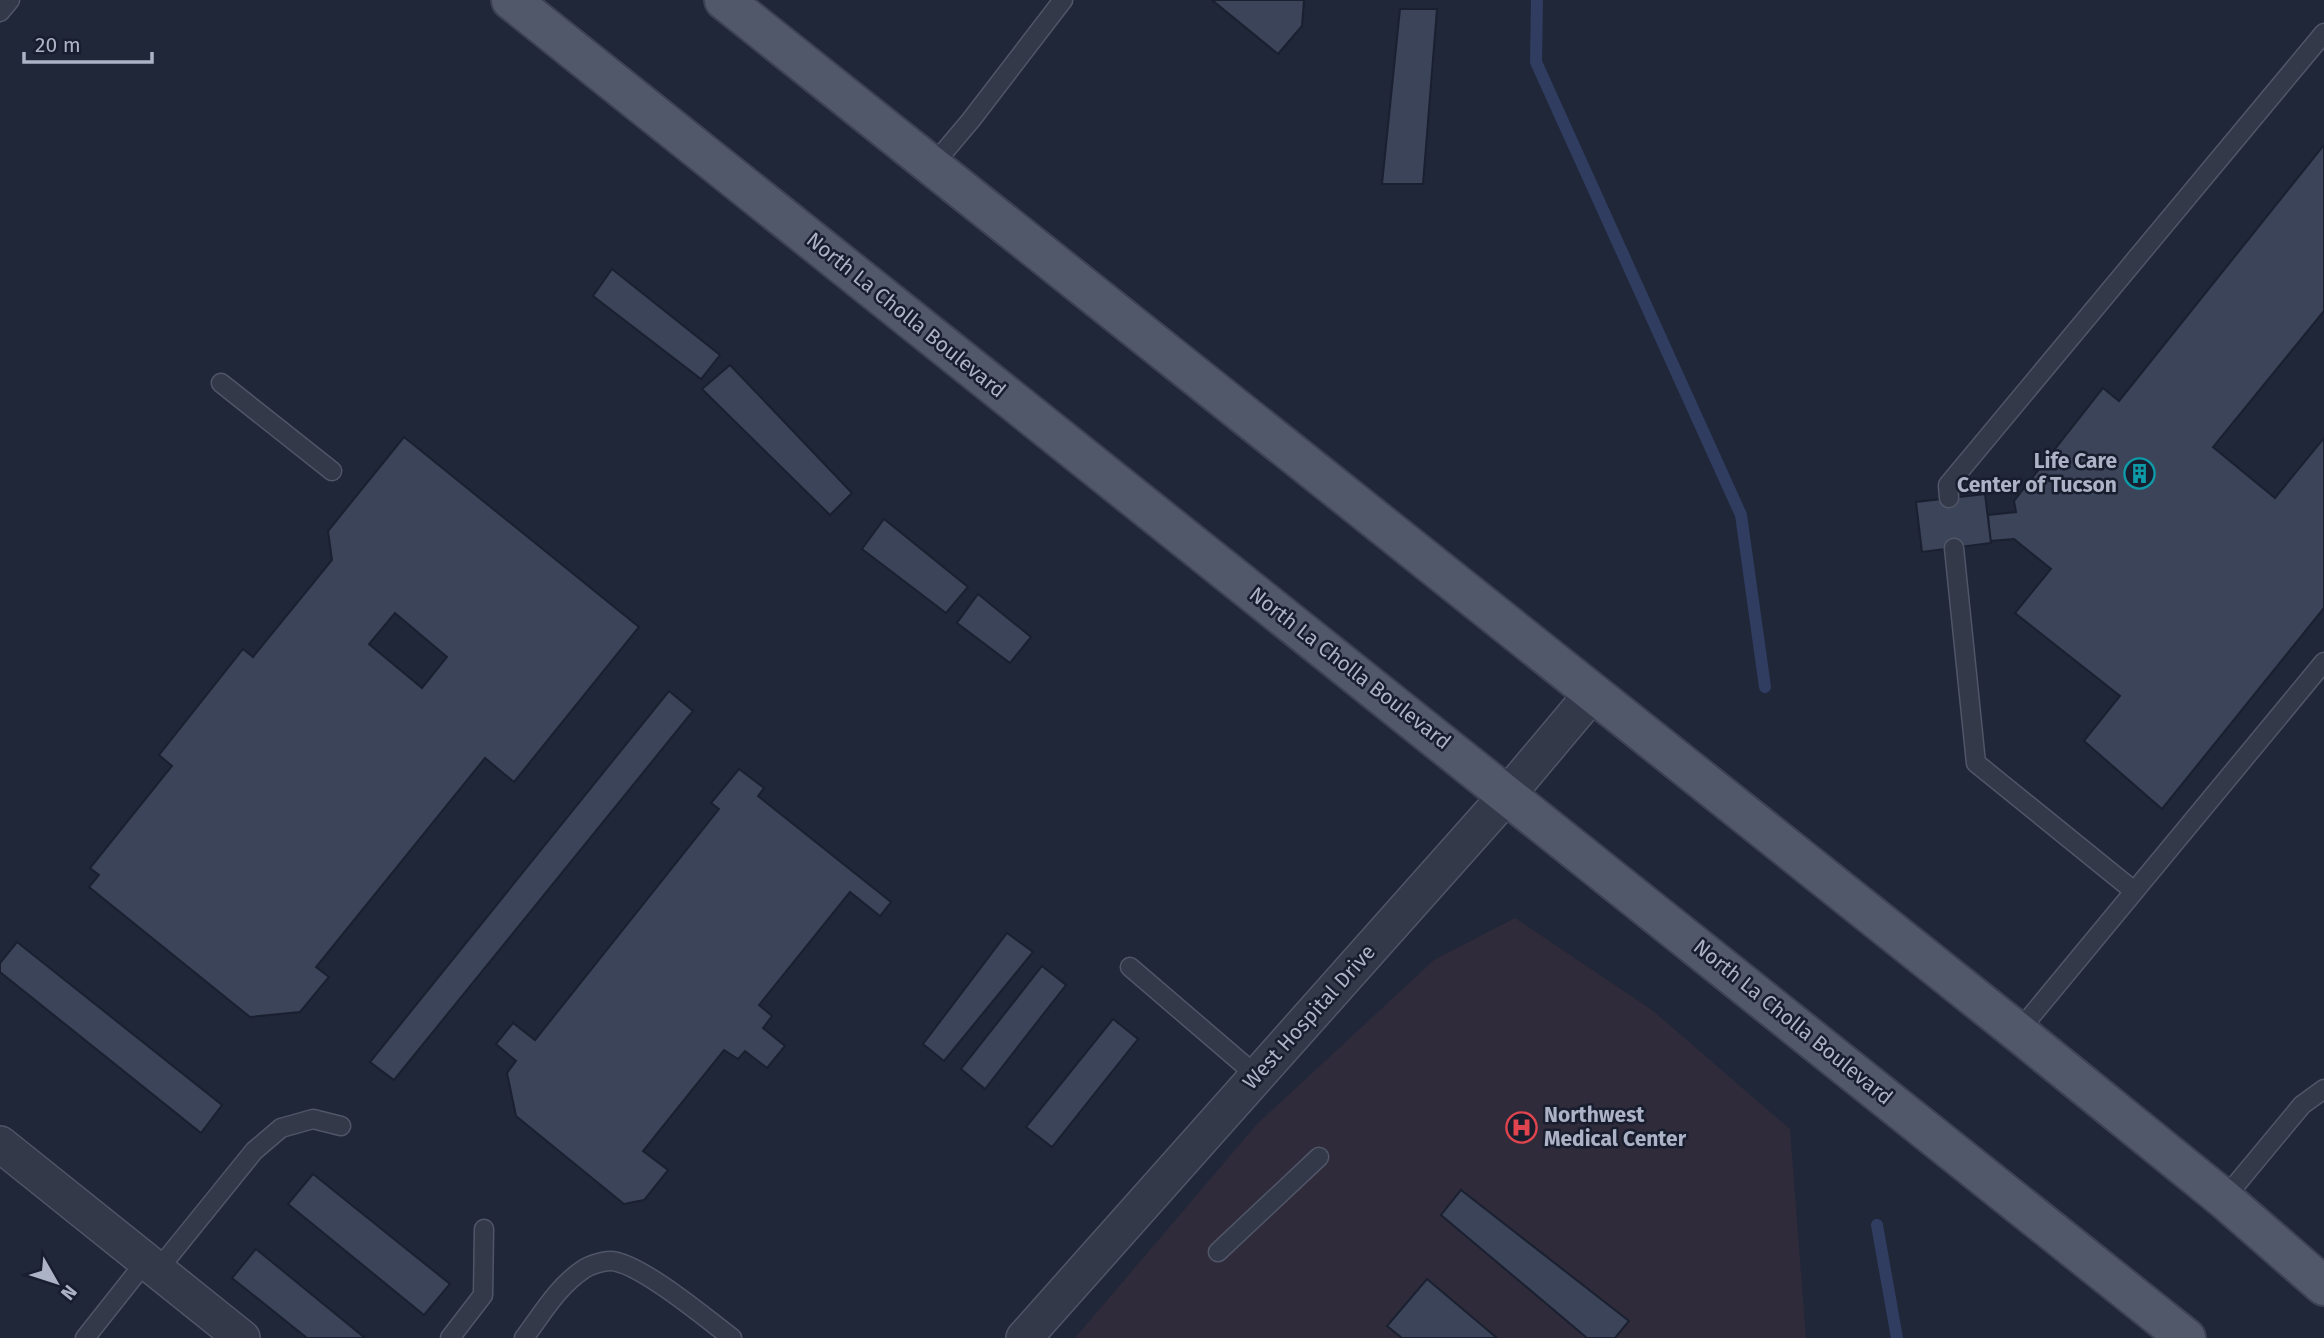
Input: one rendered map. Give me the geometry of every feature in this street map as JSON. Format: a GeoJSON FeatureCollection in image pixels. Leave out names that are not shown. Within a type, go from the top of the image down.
{"type":"FeatureCollection","features":[{"type":"Feature","properties":{"kind":"main road","name":"North La Cholla Boulevard"},"geometry":{"type":"LineString","coordinates":[[511,0],[2186,1338]]}},
{"type":"Feature","properties":{"kind":"main road"},"geometry":{"type":"LineString","coordinates":[[724,0],[2018,1032],[2224,1199],[2324,1286]]}},
{"type":"Feature","properties":{"kind":"street","name":"West Hospital Drive"},"geometry":{"type":"LineString","coordinates":[[1024,1338],[1508,794],[1592,694]]}},
{"type":"Feature","properties":{"kind":"street"},"geometry":{"type":"LineString","coordinates":[[0,1144],[242,1338]]}},
{"type":"Feature","properties":{"kind":"lane"},"geometry":{"type":"LineString","coordinates":[[0,12],[10,0]]}},
{"type":"Feature","properties":{"kind":"lane"},"geometry":{"type":"LineString","coordinates":[[933,165],[1063,0]]}},
{"type":"Feature","properties":{"kind":"lane"},"geometry":{"type":"LineString","coordinates":[[1949,498],[1948,485],[2324,33]]}},
{"type":"Feature","properties":{"kind":"lane"},"geometry":{"type":"LineString","coordinates":[[221,383],[332,471]]}},
{"type":"Feature","properties":{"kind":"lane"},"geometry":{"type":"LineString","coordinates":[[1954,548],[1976,763],[2134,891]]}},
{"type":"Feature","properties":{"kind":"lane"},"geometry":{"type":"LineString","coordinates":[[2018,1032],[2324,662]]}},
{"type":"Feature","properties":{"kind":"lane"},"geometry":{"type":"LineString","coordinates":[[1130,967],[1256,1076]]}},
{"type":"Feature","properties":{"kind":"lane"},"geometry":{"type":"LineString","coordinates":[[2224,1199],[2302,1105],[2324,1088]]}},
{"type":"Feature","properties":{"kind":"lane"},"geometry":{"type":"LineString","coordinates":[[85,1338],[254,1151],[281,1128],[313,1119],[341,1126]]}},
{"type":"Feature","properties":{"kind":"lane"},"geometry":{"type":"LineString","coordinates":[[1218,1252],[1319,1157]]}},
{"type":"Feature","properties":{"kind":"lane"},"geometry":{"type":"LineString","coordinates":[[450,1338],[483,1294],[484,1230]]}},
{"type":"Feature","properties":{"kind":"lane"},"geometry":{"type":"LineString","coordinates":[[524,1338],[560,1289],[586,1267],[610,1261],[635,1269],[732,1338]]}},
{"type":"Feature","properties":{"kind":"shaded area","name":"Northwest Medical Center"},"geometry":{"type":"Polygon","coordinates":[[[1515,918],[1652,1010],[1790,1129],[1806,1338],[1075,1338],[1257,1124],[1434,960],[1515,918]]]}},
{"type":"Feature","properties":{"kind":"building"},"geometry":{"type":"Polygon","coordinates":[[[1212,0],[1304,0],[1302,26],[1278,54],[1212,0]]]}},
{"type":"Feature","properties":{"kind":"building"},"geometry":{"type":"Polygon","coordinates":[[[1400,9],[1437,9],[1423,184],[1382,184],[1400,9]]]}},
{"type":"Feature","properties":{"kind":"building","name":"Life Care Center of Tucson"},"geometry":{"type":"Polygon","coordinates":[[[2324,145],[2324,311],[2213,447],[2275,498],[2324,438],[2324,608],[2162,809],[2084,741],[2120,696],[2015,613],[2051,569],[2014,539],[1990,541],[1988,515],[2016,512],[2014,501],[2103,388],[2119,401],[2324,145]]]}},
{"type":"Feature","properties":{"kind":"building"},"geometry":{"type":"Polygon","coordinates":[[[612,269],[720,355],[701,379],[593,296],[612,269]]]}},
{"type":"Feature","properties":{"kind":"building"},"geometry":{"type":"Polygon","coordinates":[[[730,365],[852,493],[830,515],[702,389],[730,365]]]}},
{"type":"Feature","properties":{"kind":"building"},"geometry":{"type":"Polygon","coordinates":[[[404,437],[639,627],[514,782],[485,758],[316,967],[329,977],[300,1012],[250,1017],[89,887],[99,875],[90,868],[172,766],[159,755],[243,649],[253,657],[332,560],[328,531],[404,437]],[[395,613],[369,644],[422,688],[447,657],[395,613]]]}},
{"type":"Feature","properties":{"kind":"building"},"geometry":{"type":"Polygon","coordinates":[[[1985,494],[1991,543],[1922,552],[1916,502],[1985,494]]]}},
{"type":"Feature","properties":{"kind":"building"},"geometry":{"type":"Polygon","coordinates":[[[884,519],[968,587],[946,613],[862,549],[884,519]]]}},
{"type":"Feature","properties":{"kind":"building"},"geometry":{"type":"Polygon","coordinates":[[[978,594],[1031,637],[1010,663],[957,623],[978,594]]]}},
{"type":"Feature","properties":{"kind":"building"},"geometry":{"type":"Polygon","coordinates":[[[669,691],[693,711],[394,1080],[370,1062],[669,691]]]}},
{"type":"Feature","properties":{"kind":"building"},"geometry":{"type":"Polygon","coordinates":[[[739,769],[764,788],[758,796],[891,902],[880,916],[850,892],[759,1005],[772,1016],[763,1028],[785,1046],[767,1068],[745,1051],[738,1059],[724,1050],[643,1151],[668,1170],[644,1200],[624,1204],[516,1116],[507,1073],[516,1061],[496,1044],[513,1023],[535,1040],[719,809],[711,803],[739,769]]]}},
{"type":"Feature","properties":{"kind":"building"},"geometry":{"type":"Polygon","coordinates":[[[1007,933],[1033,952],[944,1061],[923,1044],[1007,933]]]}},
{"type":"Feature","properties":{"kind":"building"},"geometry":{"type":"Polygon","coordinates":[[[17,942],[222,1105],[201,1133],[0,972],[0,963],[17,942]]]}},
{"type":"Feature","properties":{"kind":"building"},"geometry":{"type":"Polygon","coordinates":[[[1042,966],[1066,985],[985,1089],[961,1069],[1042,966]]]}},
{"type":"Feature","properties":{"kind":"building"},"geometry":{"type":"Polygon","coordinates":[[[1113,1019],[1138,1039],[1052,1147],[1026,1127],[1113,1019]]]}},
{"type":"Feature","properties":{"kind":"building"},"geometry":{"type":"Polygon","coordinates":[[[313,1174],[450,1284],[424,1315],[288,1204],[313,1174]]]}},
{"type":"Feature","properties":{"kind":"building"},"geometry":{"type":"Polygon","coordinates":[[[1461,1190],[1629,1321],[1615,1338],[1587,1338],[1441,1215],[1461,1190]]]}},
{"type":"Feature","properties":{"kind":"building"},"geometry":{"type":"Polygon","coordinates":[[[256,1249],[365,1338],[307,1338],[232,1278],[256,1249]]]}},
{"type":"Feature","properties":{"kind":"building"},"geometry":{"type":"Polygon","coordinates":[[[1427,1279],[1497,1338],[1402,1338],[1387,1326],[1427,1279]]]}},
{"type":"Feature","properties":{"kind":"waterway"},"geometry":{"type":"LineString","coordinates":[[1537,0],[1536,62],[1741,515],[1765,687]]}},
{"type":"Feature","properties":{"kind":"waterway"},"geometry":{"type":"LineString","coordinates":[[1877,1225],[1897,1338]]}},
{"type":"Feature","properties":{"kind":"place","name":"Life Care Center of Tucson"},"geometry":{"type":"Point","coordinates":[2140,473]}},
{"type":"Feature","properties":{"kind":"place","name":"Northwest Medical Center"},"geometry":{"type":"Point","coordinates":[1521,1127]}}]}
